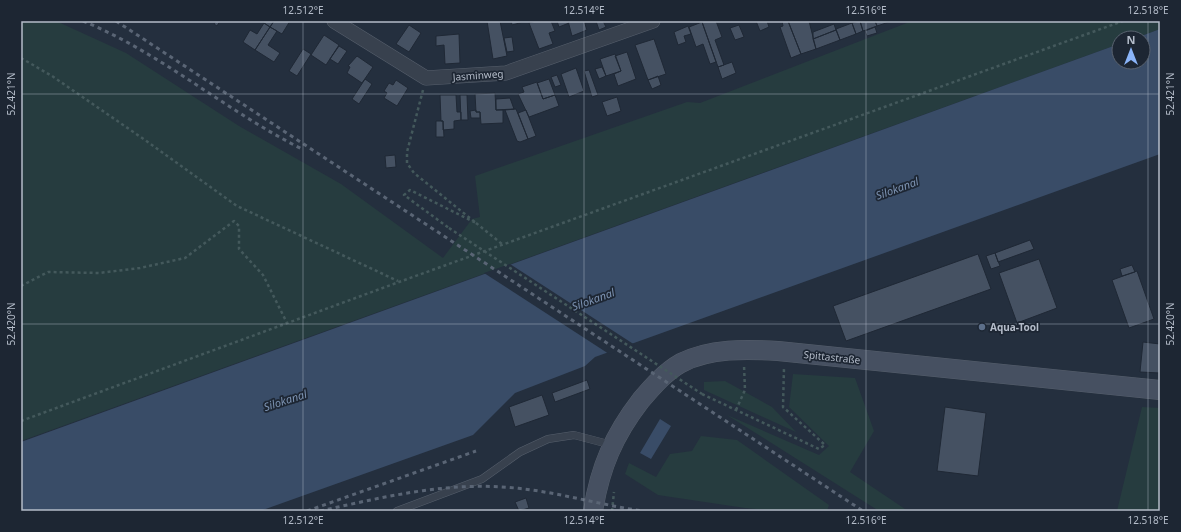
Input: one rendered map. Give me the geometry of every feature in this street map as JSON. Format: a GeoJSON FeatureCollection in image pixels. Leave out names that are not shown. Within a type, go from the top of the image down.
{"type":"FeatureCollection","features":[{"type":"Feature","properties":{"kind":"street"},"geometry":{"type":"LineString","coordinates":[[338,22],[426,78]]}},
{"type":"Feature","properties":{"kind":"street","name":"Jasminweg"},"geometry":{"type":"LineString","coordinates":[[426,78],[506,73],[645,22]]}},
{"type":"Feature","properties":{"kind":"street","name":"Spittastraße"},"geometry":{"type":"LineString","coordinates":[[592,511],[598,482],[612,445],[626,419],[660,379],[682,363],[703,355],[756,349],[925,363],[1090,380],[1160,390]]}},
{"type":"Feature","properties":{"kind":"lane"},"geometry":{"type":"LineString","coordinates":[[397,511],[482,479],[520,452],[548,439],[574,435],[612,445]]}},
{"type":"Feature","properties":{"kind":"path"},"geometry":{"type":"LineString","coordinates":[[21,421],[503,244],[1123,21]]}},
{"type":"Feature","properties":{"kind":"path"},"geometry":{"type":"LineString","coordinates":[[21,58],[52,76],[237,206],[399,282]]}},
{"type":"Feature","properties":{"kind":"path"},"geometry":{"type":"LineString","coordinates":[[426,78],[407,152],[407,163],[414,173],[503,244]]}},
{"type":"Feature","properties":{"kind":"path"},"geometry":{"type":"LineString","coordinates":[[476,223],[410,190],[404,195],[449,228],[702,394],[819,449],[825,445],[783,407],[784,368],[778,367]]}},
{"type":"Feature","properties":{"kind":"path"},"geometry":{"type":"LineString","coordinates":[[21,286],[48,272],[99,273],[140,268],[185,258],[234,221],[239,226],[239,248],[263,275],[287,323]]}},
{"type":"Feature","properties":{"kind":"path"},"geometry":{"type":"LineString","coordinates":[[738,363],[750,364]]}},
{"type":"Feature","properties":{"kind":"path"},"geometry":{"type":"LineString","coordinates":[[736,410],[745,390],[743,363]]}},
{"type":"Feature","properties":{"kind":"path"},"geometry":{"type":"LineString","coordinates":[[679,385],[685,380]]}},
{"type":"Feature","properties":{"kind":"path"},"geometry":{"type":"LineString","coordinates":[[612,511],[614,486]]}},
{"type":"Feature","properties":{"kind":"green space"},"geometry":{"type":"Polygon","coordinates":[[[21,21],[56,21],[126,53],[239,126],[341,184],[443,258],[472,219],[480,217],[475,176],[687,102],[700,103],[912,21],[1160,21],[1160,29],[1151,32],[1151,30],[1111,30],[1111,47],[21,441],[21,21]]]}},
{"type":"Feature","properties":{"kind":"green space"},"geometry":{"type":"Polygon","coordinates":[[[793,374],[855,378],[874,431],[850,472],[908,511],[879,511],[727,415],[819,455],[829,446],[789,407],[793,374]]]}},
{"type":"Feature","properties":{"kind":"green space"},"geometry":{"type":"Polygon","coordinates":[[[725,381],[772,407],[796,432],[704,390],[704,382],[725,381]]]}},
{"type":"Feature","properties":{"kind":"green space"},"geometry":{"type":"Polygon","coordinates":[[[1142,407],[1160,408],[1160,511],[1117,511],[1142,407]]]}},
{"type":"Feature","properties":{"kind":"green space"},"geometry":{"type":"Polygon","coordinates":[[[701,436],[737,440],[829,505],[827,511],[776,511],[658,495],[625,474],[629,463],[656,477],[670,454],[692,451],[701,436]]]}},
{"type":"Feature","properties":{"kind":"water","name":"Silokanal"},"geometry":{"type":"Polygon","coordinates":[[[1160,29],[1160,154],[595,357],[585,366],[515,393],[473,435],[260,511],[21,511],[21,442],[1111,47],[1111,70],[1151,70],[1151,32],[1160,29]]]}},
{"type":"Feature","properties":{"kind":"water"},"geometry":{"type":"Polygon","coordinates":[[[660,419],[671,426],[651,459],[640,453],[660,419]]]}},
{"type":"Feature","properties":{"kind":"pier"},"geometry":{"type":"Polygon","coordinates":[[[510,264],[635,345],[609,354],[484,273],[510,264]]]}},
{"type":"Feature","properties":{"kind":"building"},"geometry":{"type":"Polygon","coordinates":[[[216,21],[220,21],[217,26],[214,24],[216,21]]]}},
{"type":"Feature","properties":{"kind":"building"},"geometry":{"type":"Polygon","coordinates":[[[261,21],[274,21],[270,27],[261,21]]]}},
{"type":"Feature","properties":{"kind":"building"},"geometry":{"type":"Polygon","coordinates":[[[274,21],[290,21],[282,34],[270,27],[274,21]]]}},
{"type":"Feature","properties":{"kind":"building"},"geometry":{"type":"Polygon","coordinates":[[[487,21],[500,21],[507,56],[493,59],[487,21]]]}},
{"type":"Feature","properties":{"kind":"building"},"geometry":{"type":"Polygon","coordinates":[[[511,21],[527,21],[512,25],[511,21]]]}},
{"type":"Feature","properties":{"kind":"building"},"geometry":{"type":"Polygon","coordinates":[[[536,21],[551,21],[555,31],[549,33],[553,44],[539,49],[529,23],[536,21]]]}},
{"type":"Feature","properties":{"kind":"building"},"geometry":{"type":"Polygon","coordinates":[[[557,21],[568,21],[569,23],[559,27],[557,21]]]}},
{"type":"Feature","properties":{"kind":"building"},"geometry":{"type":"Polygon","coordinates":[[[568,21],[584,21],[587,30],[572,36],[568,21]]]}},
{"type":"Feature","properties":{"kind":"building"},"geometry":{"type":"Polygon","coordinates":[[[596,21],[603,21],[606,27],[599,30],[596,21]]]}},
{"type":"Feature","properties":{"kind":"building"},"geometry":{"type":"Polygon","coordinates":[[[716,21],[722,37],[715,40],[724,65],[718,67],[702,22],[716,21]]]}},
{"type":"Feature","properties":{"kind":"building"},"geometry":{"type":"Polygon","coordinates":[[[756,21],[767,21],[769,27],[760,31],[756,21]]]}},
{"type":"Feature","properties":{"kind":"building"},"geometry":{"type":"Polygon","coordinates":[[[782,21],[788,21],[801,54],[791,58],[780,27],[783,26],[782,21]]]}},
{"type":"Feature","properties":{"kind":"building"},"geometry":{"type":"Polygon","coordinates":[[[788,21],[809,21],[816,49],[801,54],[788,21]]]}},
{"type":"Feature","properties":{"kind":"building"},"geometry":{"type":"Polygon","coordinates":[[[860,21],[863,31],[856,34],[852,23],[860,21]]]}},
{"type":"Feature","properties":{"kind":"building"},"geometry":{"type":"Polygon","coordinates":[[[860,21],[875,21],[877,26],[863,31],[860,21]]]}},
{"type":"Feature","properties":{"kind":"building"},"geometry":{"type":"Polygon","coordinates":[[[875,21],[889,21],[889,22],[877,26],[875,21]]]}},
{"type":"Feature","properties":{"kind":"building"},"geometry":{"type":"Polygon","coordinates":[[[702,22],[716,62],[710,64],[703,44],[696,47],[689,27],[702,22]]]}},
{"type":"Feature","properties":{"kind":"building"},"geometry":{"type":"Polygon","coordinates":[[[264,23],[270,27],[255,50],[243,42],[250,30],[257,34],[264,23]]]}},
{"type":"Feature","properties":{"kind":"building"},"geometry":{"type":"Polygon","coordinates":[[[852,23],[856,34],[840,40],[836,29],[852,23]]]}},
{"type":"Feature","properties":{"kind":"building"},"geometry":{"type":"Polygon","coordinates":[[[834,24],[836,30],[813,39],[813,32],[834,24]]]}},
{"type":"Feature","properties":{"kind":"building"},"geometry":{"type":"Polygon","coordinates":[[[409,25],[421,33],[409,52],[396,44],[409,25]]]}},
{"type":"Feature","properties":{"kind":"building"},"geometry":{"type":"Polygon","coordinates":[[[739,25],[744,37],[735,40],[730,28],[739,25]]]}},
{"type":"Feature","properties":{"kind":"building"},"geometry":{"type":"Polygon","coordinates":[[[688,26],[691,34],[684,36],[686,42],[678,45],[674,32],[688,26]]]}},
{"type":"Feature","properties":{"kind":"building"},"geometry":{"type":"Polygon","coordinates":[[[270,27],[277,31],[268,45],[280,53],[274,62],[255,50],[270,27]]]}},
{"type":"Feature","properties":{"kind":"building"},"geometry":{"type":"Polygon","coordinates":[[[875,27],[877,33],[867,36],[865,31],[875,27]]]}},
{"type":"Feature","properties":{"kind":"building"},"geometry":{"type":"Polygon","coordinates":[[[836,30],[840,40],[816,49],[813,39],[836,30]]]}},
{"type":"Feature","properties":{"kind":"building"},"geometry":{"type":"Polygon","coordinates":[[[459,34],[460,63],[445,64],[444,45],[436,46],[436,36],[459,34]]]}},
{"type":"Feature","properties":{"kind":"building"},"geometry":{"type":"Polygon","coordinates":[[[324,35],[339,45],[326,65],[311,55],[324,35]]]}},
{"type":"Feature","properties":{"kind":"building"},"geometry":{"type":"Polygon","coordinates":[[[512,37],[514,51],[507,52],[504,38],[512,37]]]}},
{"type":"Feature","properties":{"kind":"building"},"geometry":{"type":"Polygon","coordinates":[[[654,39],[666,74],[648,80],[635,45],[654,39]]]}},
{"type":"Feature","properties":{"kind":"building"},"geometry":{"type":"Polygon","coordinates":[[[339,46],[347,51],[338,64],[330,59],[339,46]]]}},
{"type":"Feature","properties":{"kind":"building"},"geometry":{"type":"Polygon","coordinates":[[[303,49],[311,54],[297,76],[289,71],[303,49]]]}},
{"type":"Feature","properties":{"kind":"building"},"geometry":{"type":"Polygon","coordinates":[[[627,52],[636,79],[618,86],[614,74],[621,71],[615,56],[627,52]]]}},
{"type":"Feature","properties":{"kind":"building"},"geometry":{"type":"Polygon","coordinates":[[[615,54],[621,71],[606,76],[600,59],[615,54]]]}},
{"type":"Feature","properties":{"kind":"building"},"geometry":{"type":"Polygon","coordinates":[[[357,56],[373,67],[362,83],[347,73],[350,67],[348,66],[357,56]]]}},
{"type":"Feature","properties":{"kind":"building"},"geometry":{"type":"Polygon","coordinates":[[[732,62],[736,73],[722,79],[718,67],[732,62]]]}},
{"type":"Feature","properties":{"kind":"building"},"geometry":{"type":"Polygon","coordinates":[[[602,67],[606,76],[599,79],[595,69],[602,67]]]}},
{"type":"Feature","properties":{"kind":"building"},"geometry":{"type":"Polygon","coordinates":[[[576,68],[584,91],[569,97],[561,74],[576,68]]]}},
{"type":"Feature","properties":{"kind":"building"},"geometry":{"type":"Polygon","coordinates":[[[589,70],[598,95],[592,97],[584,71],[589,70]]]}},
{"type":"Feature","properties":{"kind":"building"},"geometry":{"type":"Polygon","coordinates":[[[557,75],[561,85],[555,87],[551,77],[557,75]]]}},
{"type":"Feature","properties":{"kind":"building"},"geometry":{"type":"Polygon","coordinates":[[[658,76],[661,85],[652,89],[648,80],[658,76]]]}},
{"type":"Feature","properties":{"kind":"building"},"geometry":{"type":"Polygon","coordinates":[[[365,79],[372,84],[359,104],[352,99],[365,79]]]}},
{"type":"Feature","properties":{"kind":"building"},"geometry":{"type":"Polygon","coordinates":[[[549,79],[555,95],[543,99],[537,83],[549,79]]]}},
{"type":"Feature","properties":{"kind":"building"},"geometry":{"type":"Polygon","coordinates":[[[396,80],[408,88],[397,106],[384,98],[387,93],[384,91],[389,83],[393,85],[396,80]]]}},
{"type":"Feature","properties":{"kind":"building"},"geometry":{"type":"Polygon","coordinates":[[[537,82],[543,99],[555,95],[559,106],[529,117],[518,94],[524,92],[522,87],[537,82]]]}},
{"type":"Feature","properties":{"kind":"building"},"geometry":{"type":"Polygon","coordinates":[[[495,93],[496,110],[503,110],[503,123],[481,124],[480,112],[476,112],[475,94],[495,93]]]}},
{"type":"Feature","properties":{"kind":"building"},"geometry":{"type":"Polygon","coordinates":[[[440,95],[456,95],[457,112],[461,112],[461,120],[454,121],[454,129],[443,130],[443,121],[441,121],[440,95]]]}},
{"type":"Feature","properties":{"kind":"building"},"geometry":{"type":"Polygon","coordinates":[[[460,95],[467,95],[468,120],[461,120],[460,95]]]}},
{"type":"Feature","properties":{"kind":"building"},"geometry":{"type":"Polygon","coordinates":[[[617,97],[621,111],[607,116],[602,102],[617,97]]]}},
{"type":"Feature","properties":{"kind":"building"},"geometry":{"type":"Polygon","coordinates":[[[510,98],[514,109],[496,110],[496,99],[510,98]]]}},
{"type":"Feature","properties":{"kind":"building"},"geometry":{"type":"Polygon","coordinates":[[[516,109],[528,139],[520,142],[517,141],[505,110],[516,109]]]}},
{"type":"Feature","properties":{"kind":"building"},"geometry":{"type":"Polygon","coordinates":[[[476,110],[476,112],[480,112],[480,118],[471,118],[470,111],[476,110]]]}},
{"type":"Feature","properties":{"kind":"building"},"geometry":{"type":"Polygon","coordinates":[[[526,110],[536,136],[528,139],[518,113],[526,110]]]}},
{"type":"Feature","properties":{"kind":"building"},"geometry":{"type":"Polygon","coordinates":[[[436,121],[443,121],[444,137],[436,137],[436,121]]]}},
{"type":"Feature","properties":{"kind":"building"},"geometry":{"type":"Polygon","coordinates":[[[395,155],[396,167],[386,168],[385,156],[395,155]]]}},
{"type":"Feature","properties":{"kind":"building"},"geometry":{"type":"Polygon","coordinates":[[[1030,240],[1034,249],[998,262],[995,253],[1030,240]]]}},
{"type":"Feature","properties":{"kind":"building"},"geometry":{"type":"Polygon","coordinates":[[[995,253],[1000,266],[991,269],[986,256],[995,253]]]}},
{"type":"Feature","properties":{"kind":"building"},"geometry":{"type":"Polygon","coordinates":[[[978,254],[991,289],[846,341],[833,306],[978,254]]]}},
{"type":"Feature","properties":{"kind":"building"},"geometry":{"type":"Polygon","coordinates":[[[1039,259],[1057,308],[1017,323],[999,273],[1039,259]]]}},
{"type":"Feature","properties":{"kind":"building"},"geometry":{"type":"Polygon","coordinates":[[[1132,265],[1135,272],[1122,276],[1120,269],[1132,265]]]}},
{"type":"Feature","properties":{"kind":"building"},"geometry":{"type":"Polygon","coordinates":[[[1137,271],[1154,319],[1129,328],[1112,280],[1137,271]]]}},
{"type":"Feature","properties":{"kind":"building"},"geometry":{"type":"Polygon","coordinates":[[[1143,342],[1160,344],[1160,373],[1140,372],[1143,342]]]}},
{"type":"Feature","properties":{"kind":"building"},"geometry":{"type":"Polygon","coordinates":[[[587,380],[590,389],[555,402],[552,393],[587,380]]]}},
{"type":"Feature","properties":{"kind":"building"},"geometry":{"type":"Polygon","coordinates":[[[542,395],[549,415],[515,427],[509,407],[542,395]]]}},
{"type":"Feature","properties":{"kind":"building"},"geometry":{"type":"Polygon","coordinates":[[[945,407],[986,413],[978,476],[937,471],[945,407]]]}},
{"type":"Feature","properties":{"kind":"building"},"geometry":{"type":"Polygon","coordinates":[[[526,498],[529,508],[519,511],[515,502],[526,498]]]}},
{"type":"Feature","properties":{"kind":"railway"},"geometry":{"type":"LineString","coordinates":[[83,21],[112,34],[139,49],[274,134],[302,149]]}},
{"type":"Feature","properties":{"kind":"railway"},"geometry":{"type":"LineString","coordinates":[[116,21],[863,511]]}},
{"type":"Feature","properties":{"kind":"railway"},"geometry":{"type":"LineString","coordinates":[[307,511],[476,451]]}},
{"type":"Feature","properties":{"kind":"railway"},"geometry":{"type":"LineString","coordinates":[[320,511],[416,492],[490,486],[547,492],[643,511]]}},
{"type":"Feature","properties":{"kind":"place","name":"Aqua-Tool"},"geometry":{"type":"Point","coordinates":[982,327]}}]}
